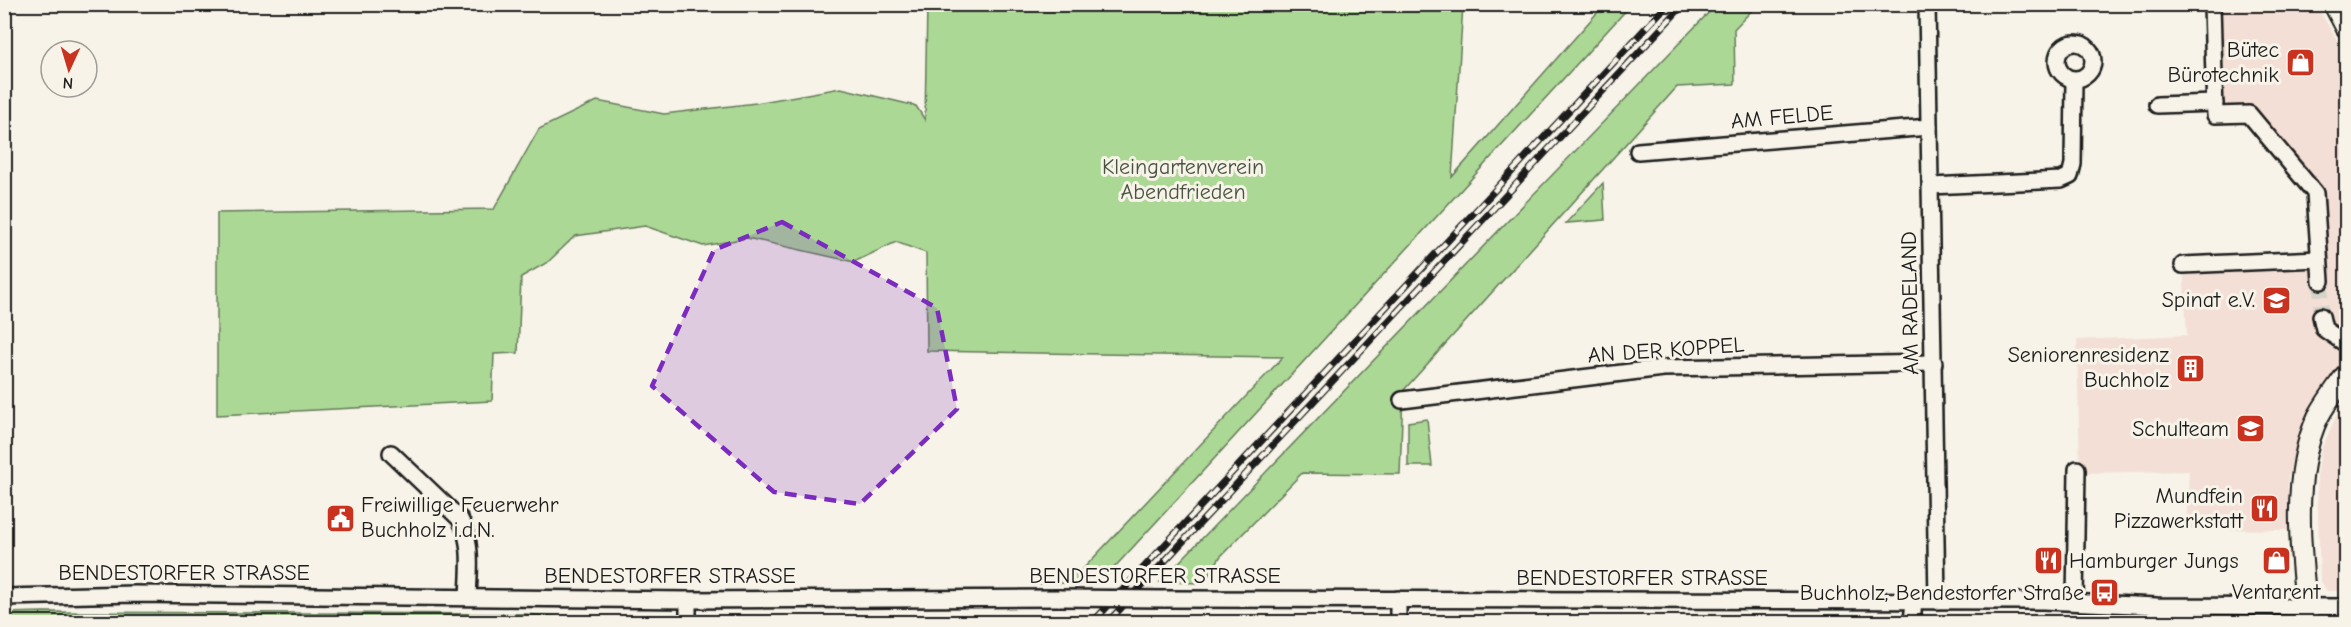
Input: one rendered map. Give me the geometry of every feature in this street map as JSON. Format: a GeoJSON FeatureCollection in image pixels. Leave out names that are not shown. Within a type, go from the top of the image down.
{"type":"FeatureCollection","features":[{"type":"Feature","properties":{"kind":"main road"},"geometry":{"type":"LineString","coordinates":[[2334,4],[2346,27]]}},
{"type":"Feature","properties":{"kind":"main road"},"geometry":{"type":"LineString","coordinates":[[2307,615],[2301,508],[2306,453],[2318,418],[2346,375]]}},
{"type":"Feature","properties":{"kind":"street","name":"AM RADELAND"},"geometry":{"type":"LineString","coordinates":[[1927,4],[1938,601]]}},
{"type":"Feature","properties":{"kind":"street"},"geometry":{"type":"LineString","coordinates":[[2212,4],[2215,115],[2249,114],[2315,193],[2321,281]]}},
{"type":"Feature","properties":{"kind":"street"},"geometry":{"type":"LineString","coordinates":[[1930,186],[2061,180],[2070,176],[2073,164],[2074,80]]}},
{"type":"Feature","properties":{"kind":"street"},"geometry":{"type":"LineString","coordinates":[[2157,105],[2215,103]]}},
{"type":"Feature","properties":{"kind":"street","name":"AM FELDE"},"geometry":{"type":"LineString","coordinates":[[1638,151],[1929,127]]}},
{"type":"Feature","properties":{"kind":"street"},"geometry":{"type":"LineString","coordinates":[[2183,266],[2319,259]]}},
{"type":"Feature","properties":{"kind":"street"},"geometry":{"type":"LineString","coordinates":[[2321,316],[2324,329],[2346,344]]}},
{"type":"Feature","properties":{"kind":"street","name":"AN DER KOPPEL"},"geometry":{"type":"LineString","coordinates":[[1402,399],[1663,368],[1934,363]]}},
{"type":"Feature","properties":{"kind":"street"},"geometry":{"type":"LineString","coordinates":[[391,453],[460,519],[464,526],[468,553],[468,597]]}},
{"type":"Feature","properties":{"kind":"street"},"geometry":{"type":"LineString","coordinates":[[2075,602],[2076,469]]}},
{"type":"Feature","properties":{"kind":"street","name":"BENDESTORFER STRASSE"},"geometry":{"type":"LineString","coordinates":[[4,597],[135,594],[688,600],[1060,598],[2075,602],[2307,615],[2346,607]]}},
{"type":"Feature","properties":{"kind":"street"},"geometry":{"type":"LineString","coordinates":[[1398,599],[1398,622]]}},
{"type":"Feature","properties":{"kind":"street"},"geometry":{"type":"LineString","coordinates":[[688,600],[688,622]]}},
{"type":"Feature","properties":{"kind":"street"},"geometry":{"type":"LineString","coordinates":[[1912,622],[1914,601]]}},
{"type":"Feature","properties":{"kind":"highlighted area"},"geometry":{"type":"Polygon","coordinates":[[[782,222],[937,308],[957,409],[860,504],[774,492],[652,386],[714,250],[782,222]]]}},
{"type":"Feature","properties":{"kind":"shaded area"},"geometry":{"type":"Polygon","coordinates":[[[2212,5],[2316,5],[2346,55],[2346,358],[2314,400],[2301,427],[2288,478],[2288,530],[2186,529],[2189,471],[2080,473],[2077,340],[2187,335],[2183,265],[2319,259],[2315,193],[2249,115],[2215,115],[2212,5]]]}},
{"type":"Feature","properties":{"kind":"shaded area"},"geometry":{"type":"Polygon","coordinates":[[[2346,399],[2346,591],[2327,591],[2320,580],[2317,477],[2321,450],[2346,399]]]}},
{"type":"Feature","properties":{"kind":"shaded area"},"geometry":{"type":"Polygon","coordinates":[[[2037,616],[2212,622],[2037,622],[2037,616]]]}},
{"type":"Feature","properties":{"kind":"green space","name":"Kleingartenverein Abendfrieden"},"geometry":{"type":"Polygon","coordinates":[[[927,5],[1463,5],[1452,177],[1604,5],[1631,5],[1101,582],[1032,584],[1031,582],[1067,579],[1083,569],[1283,357],[927,351],[926,253],[896,242],[854,262],[747,238],[703,246],[645,226],[575,236],[548,262],[521,277],[518,353],[494,354],[492,401],[217,415],[217,213],[494,209],[539,129],[597,101],[664,114],[756,103],[841,88],[916,106],[925,120],[927,5]]]}},
{"type":"Feature","properties":{"kind":"green space"},"geometry":{"type":"Polygon","coordinates":[[[1716,5],[1757,5],[1734,29],[1735,84],[1677,87],[1403,391],[1400,474],[1302,473],[1220,557],[1204,583],[1160,582],[1716,5]]]}},
{"type":"Feature","properties":{"kind":"green space"},"geometry":{"type":"Polygon","coordinates":[[[1603,183],[1605,220],[1566,223],[1603,183]]]}},
{"type":"Feature","properties":{"kind":"green space"},"geometry":{"type":"Polygon","coordinates":[[[1427,419],[1432,466],[1408,466],[1408,422],[1427,419]]]}},
{"type":"Feature","properties":{"kind":"green space"},"geometry":{"type":"Polygon","coordinates":[[[5,613],[525,614],[558,617],[557,622],[5,622],[5,613]]]}},
{"type":"Feature","properties":{"kind":"tunnel"},"geometry":{"type":"LineString","coordinates":[[2321,281],[2321,316]]}},
{"type":"Feature","properties":{"kind":"railway"},"geometry":{"type":"LineString","coordinates":[[1093,622],[1668,4]]}},
{"type":"Feature","properties":{"kind":"railway"},"geometry":{"type":"LineString","coordinates":[[1108,622],[1684,4]]}},
{"type":"Feature","properties":{"kind":"place","name":"Bütec Bürotechnik"},"geometry":{"type":"Point","coordinates":[2300,63]}},
{"type":"Feature","properties":{"kind":"place","name":"Spinat e.V."},"geometry":{"type":"Point","coordinates":[2276,300]}},
{"type":"Feature","properties":{"kind":"place","name":"Seniorenresidenz Buchholz"},"geometry":{"type":"Point","coordinates":[2190,368]}},
{"type":"Feature","properties":{"kind":"place","name":"Schulteam"},"geometry":{"type":"Point","coordinates":[2250,429]}},
{"type":"Feature","properties":{"kind":"place","name":"Mundfein Pizzawerkstatt"},"geometry":{"type":"Point","coordinates":[2264,509]}},
{"type":"Feature","properties":{"kind":"place","name":"Freiwillige Feuerwehr Buchholz i.d.N."},"geometry":{"type":"Point","coordinates":[340,518]}},
{"type":"Feature","properties":{"kind":"place","name":"Ventarent"},"geometry":{"type":"Point","coordinates":[2276,560]}},
{"type":"Feature","properties":{"kind":"place","name":"Hamburger Jungs"},"geometry":{"type":"Point","coordinates":[2048,561]}},
{"type":"Feature","properties":{"kind":"place","name":"Buchholz, Bendestorfer Straße"},"geometry":{"type":"Point","coordinates":[2105,593]}}]}
